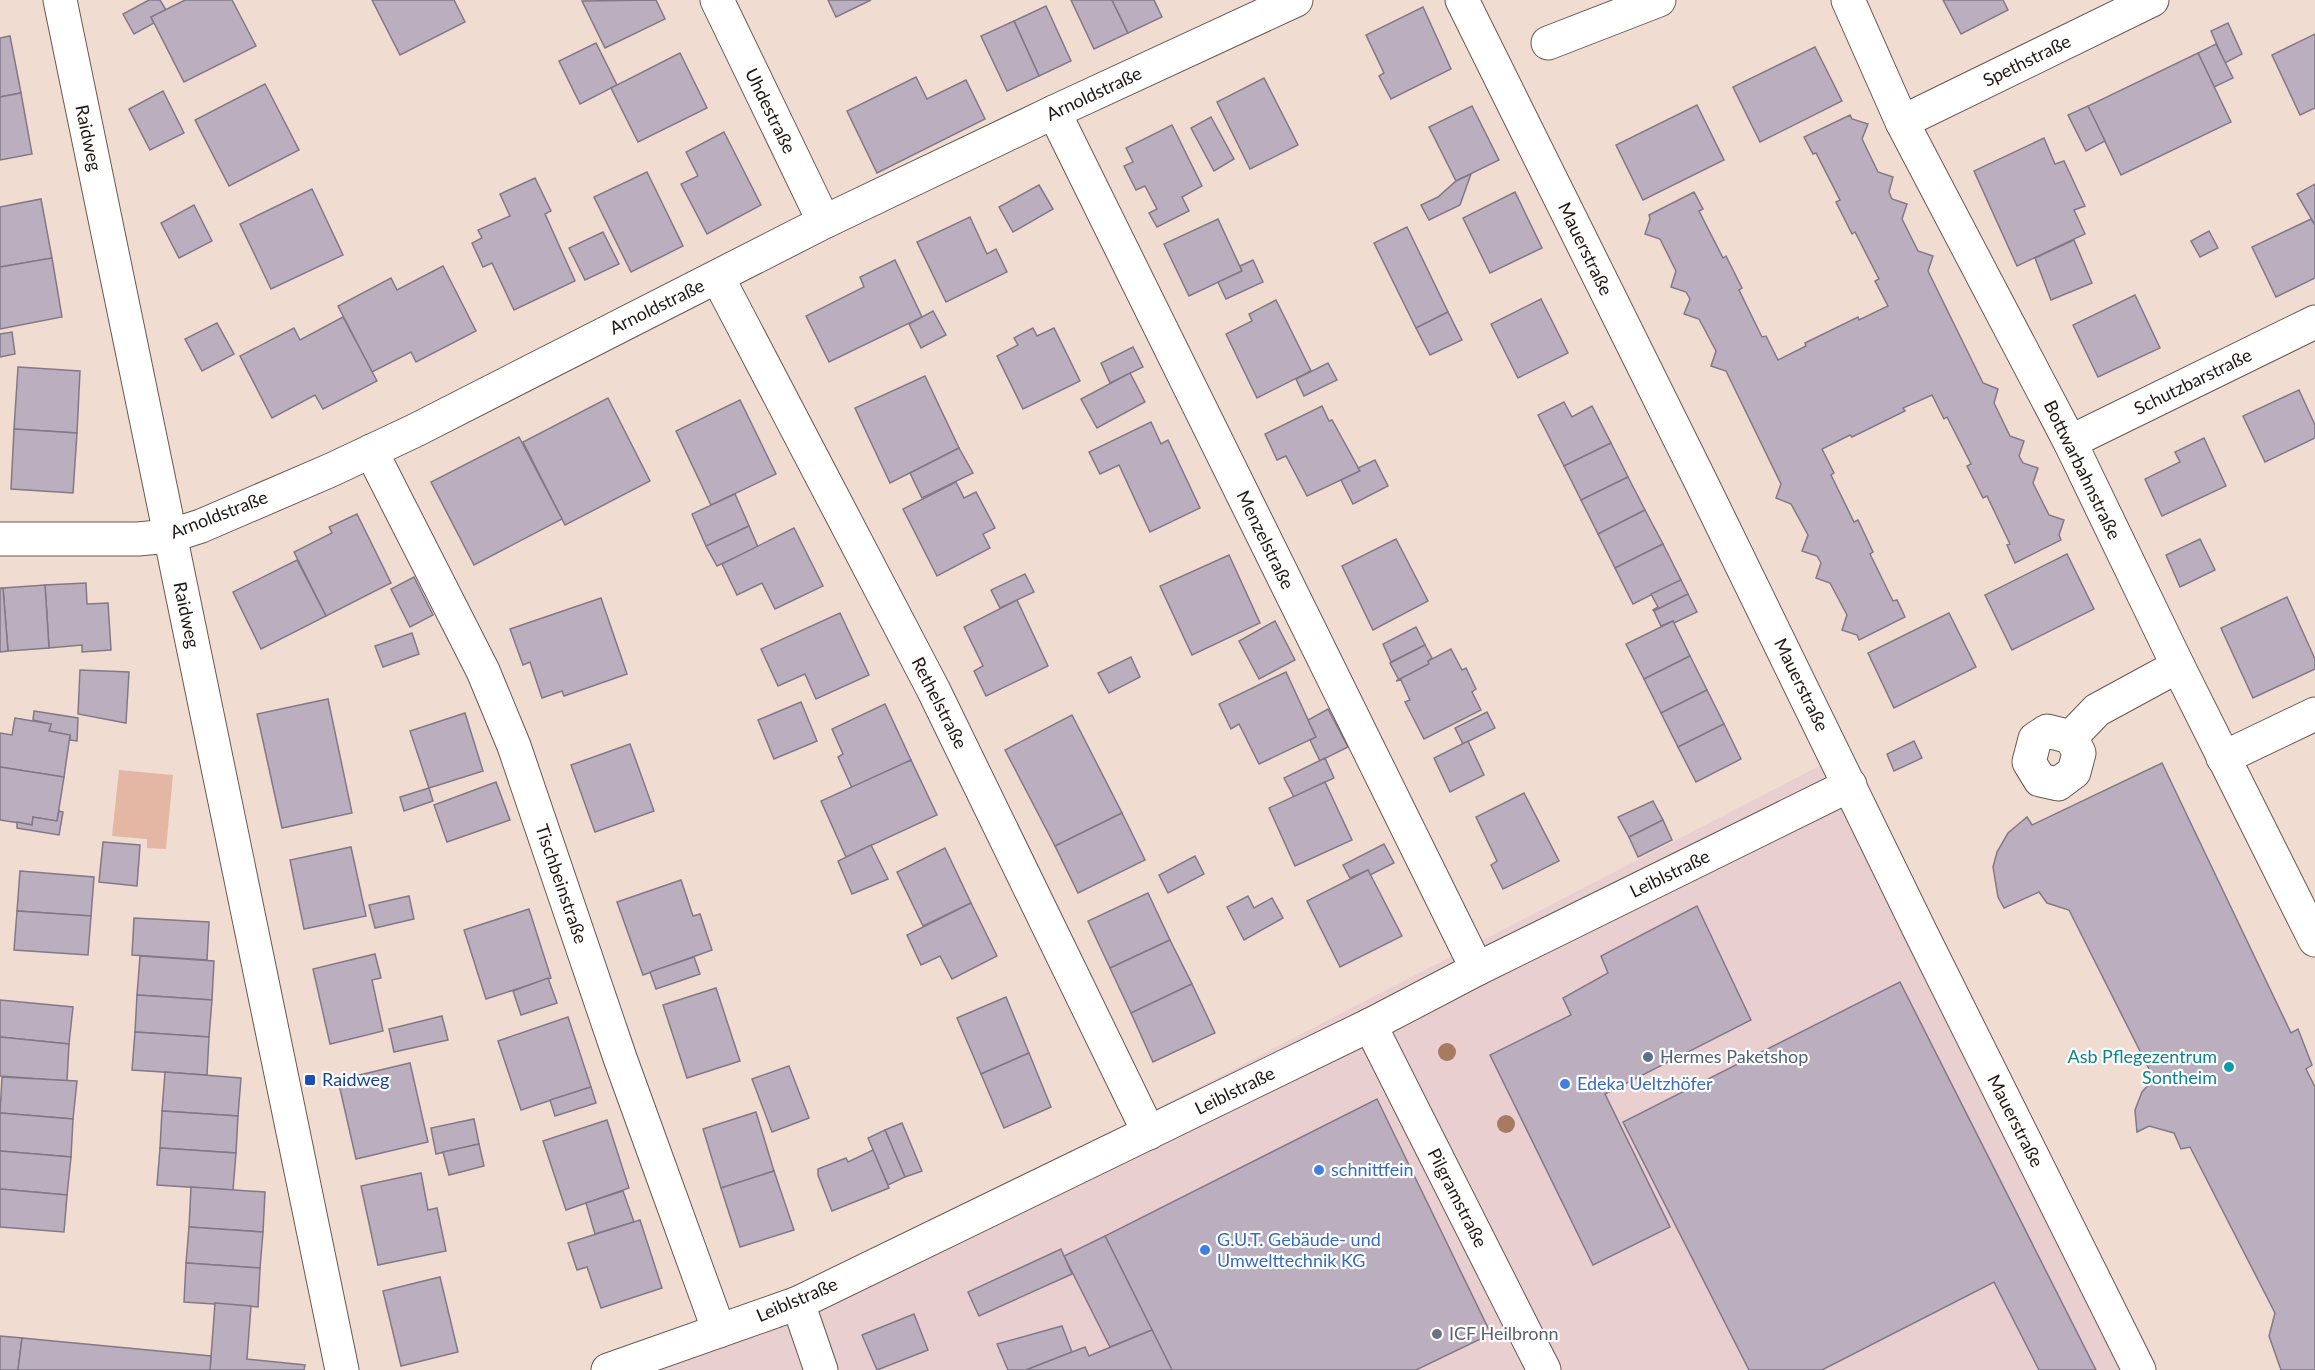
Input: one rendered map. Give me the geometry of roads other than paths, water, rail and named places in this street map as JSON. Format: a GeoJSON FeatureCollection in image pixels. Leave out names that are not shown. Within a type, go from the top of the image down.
{"type":"FeatureCollection","features":[{"type":"Feature","properties":{"kind":"street","name":"Raidweg"},"geometry":{"type":"LineString","coordinates":[[60,0],[342,1370]]}},
{"type":"Feature","properties":{"kind":"street","name":"Uhdestraße"},"geometry":{"type":"LineString","coordinates":[[717,0],[824,222]]}},
{"type":"Feature","properties":{"kind":"street","name":"Arnoldstraße"},"geometry":{"type":"LineString","coordinates":[[0,539],[88,541],[170,536],[201,526],[371,451],[718,278],[824,222],[1296,0]]}},
{"type":"Feature","properties":{"kind":"street","name":"Mauerstraße"},"geometry":{"type":"LineString","coordinates":[[1462,0],[1947,986],[2139,1370]]}},
{"type":"Feature","properties":{"kind":"street"},"geometry":{"type":"LineString","coordinates":[[1548,43],[1659,0]]}},
{"type":"Feature","properties":{"kind":"street","name":"Bottwarbahnstraße"},"geometry":{"type":"LineString","coordinates":[[1848,0],[1902,122],[2070,442],[2223,758],[2315,940]]}},
{"type":"Feature","properties":{"kind":"street","name":"Spethstraße"},"geometry":{"type":"LineString","coordinates":[[1902,122],[2152,0]]}},
{"type":"Feature","properties":{"kind":"street","name":"Menzelstraße"},"geometry":{"type":"LineString","coordinates":[[1054,112],[1477,969]]}},
{"type":"Feature","properties":{"kind":"street","name":"Rethelstraße"},"geometry":{"type":"LineString","coordinates":[[718,278],[933,689],[1149,1133]]}},
{"type":"Feature","properties":{"kind":"street","name":"Schutzbarstraße"},"geometry":{"type":"LineString","coordinates":[[2070,442],[2315,322]]}},
{"type":"Feature","properties":{"kind":"street","name":"Tischbeinstraße"},"geometry":{"type":"LineString","coordinates":[[371,451],[483,671],[514,746],[620,1058],[719,1331]]}},
{"type":"Feature","properties":{"kind":"street"},"geometry":{"type":"LineString","coordinates":[[2071,737],[2097,710],[2178,666]]}},
{"type":"Feature","properties":{"kind":"street"},"geometry":{"type":"LineString","coordinates":[[2223,758],[2315,714]]}},
{"type":"Feature","properties":{"kind":"street","name":"Leiblstraße"},"geometry":{"type":"LineString","coordinates":[[609,1370],[798,1303],[1370,1025],[1477,969],[1850,785]]}},
{"type":"Feature","properties":{"kind":"street","name":"Pilgramstraße"},"geometry":{"type":"LineString","coordinates":[[1370,1025],[1544,1370]]}},
{"type":"Feature","properties":{"kind":"street"},"geometry":{"type":"LineString","coordinates":[[798,1303],[821,1370]]}},
{"type":"Feature","properties":{"kind":"place","name":"Hermes Paketshop"},"geometry":{"type":"Point","coordinates":[1648,1057]}},
{"type":"Feature","properties":{"kind":"place","name":"Asb Pflegezentrum Sontheim"},"geometry":{"type":"Point","coordinates":[2229,1067]}},
{"type":"Feature","properties":{"kind":"place","name":"Raidweg"},"geometry":{"type":"Point","coordinates":[310,1080]}},
{"type":"Feature","properties":{"kind":"place","name":"Edeka Ueltzhöfer"},"geometry":{"type":"Point","coordinates":[1565,1084]}},
{"type":"Feature","properties":{"kind":"place","name":"schnittfein"},"geometry":{"type":"Point","coordinates":[1319,1170]}},
{"type":"Feature","properties":{"kind":"place","name":"G.U.T. Gebäude- und Umwelttechnik KG"},"geometry":{"type":"Point","coordinates":[1205,1250]}},
{"type":"Feature","properties":{"kind":"place","name":"ICF Heilbronn"},"geometry":{"type":"Point","coordinates":[1437,1334]}}]}
